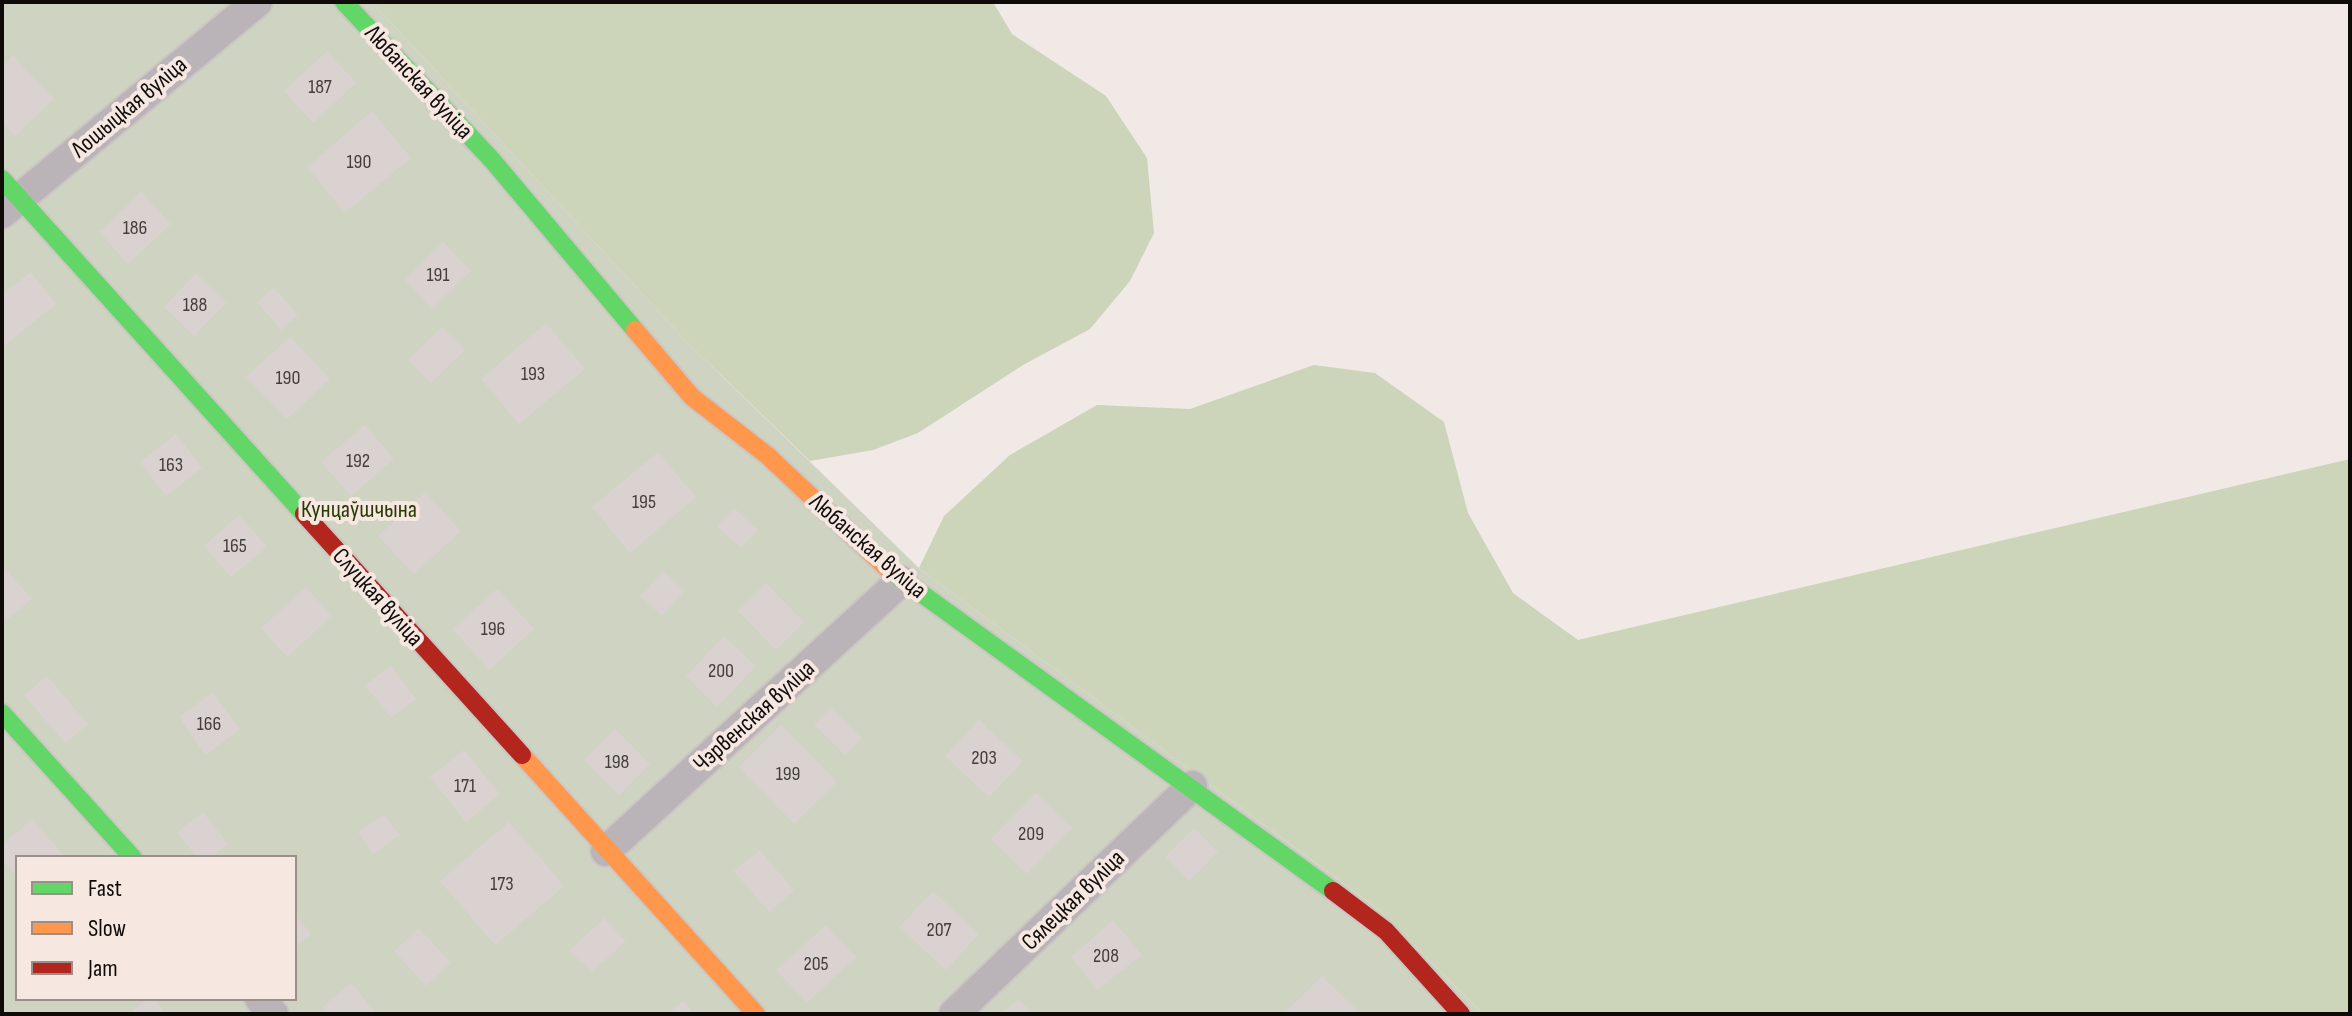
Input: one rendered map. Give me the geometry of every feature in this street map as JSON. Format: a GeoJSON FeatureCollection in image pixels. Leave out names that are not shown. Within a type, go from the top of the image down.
{"type":"FeatureCollection","features":[{"type":"Feature","properties":{"kind":"street","name":"Лошыцкая вуліца"},"geometry":{"type":"LineString","coordinates":[[8,196],[257,2]]}},
{"type":"Feature","properties":{"kind":"street","name":"Любанская вуліца"},"geometry":{"type":"LineString","coordinates":[[344,2],[492,160],[692,397],[768,456],[901,581],[1192,786],[1386,931],[1461,1014]]}},
{"type":"Feature","properties":{"kind":"street","name":"Слуцкая вуліца"},"geometry":{"type":"LineString","coordinates":[[8,196],[756,1014]]}},
{"type":"Feature","properties":{"kind":"street","name":"Чэрвенская вуліца"},"geometry":{"type":"LineString","coordinates":[[606,851],[901,581]]}},
{"type":"Feature","properties":{"kind":"street"},"geometry":{"type":"LineString","coordinates":[[2,713],[131,856]]}},
{"type":"Feature","properties":{"kind":"street","name":"Сялецкая вуліца"},"geometry":{"type":"LineString","coordinates":[[954,1014],[1192,786]]}},
{"type":"Feature","properties":{"kind":"green space","name":"Кунцаўшчына"},"geometry":{"type":"Polygon","coordinates":[[[2,2],[372,2],[688,343],[919,568],[1378,909],[1483,1014],[2,1014],[2,2]]]}},
{"type":"Feature","properties":{"kind":"green space"},"geometry":{"type":"Polygon","coordinates":[[[372,2],[993,2],[1012,34],[1106,96],[1147,158],[1154,233],[1130,281],[1090,329],[1023,365],[918,433],[873,450],[810,461],[688,343],[372,2]]]}},
{"type":"Feature","properties":{"kind":"green space"},"geometry":{"type":"Polygon","coordinates":[[[1314,365],[1375,373],[1444,422],[1468,513],[1513,593],[1578,640],[2350,459],[2350,1014],[1483,1014],[1378,909],[919,568],[944,516],[1010,455],[1097,405],[1190,409],[1314,365]]]}},
{"type":"Feature","properties":{"kind":"building"},"geometry":{"type":"Polygon","coordinates":[[[327,51],[356,83],[313,123],[284,91],[327,51]]]}},
{"type":"Feature","properties":{"kind":"building"},"geometry":{"type":"Polygon","coordinates":[[[13,56],[54,99],[15,136],[2,122],[2,67],[13,56]]]}},
{"type":"Feature","properties":{"kind":"building"},"geometry":{"type":"Polygon","coordinates":[[[372,111],[411,158],[345,213],[307,167],[372,111]]]}},
{"type":"Feature","properties":{"kind":"building"},"geometry":{"type":"Polygon","coordinates":[[[141,192],[171,224],[128,264],[99,232],[141,192]]]}},
{"type":"Feature","properties":{"kind":"building"},"geometry":{"type":"Polygon","coordinates":[[[443,242],[471,271],[432,309],[404,280],[443,242]]]}},
{"type":"Feature","properties":{"kind":"building"},"geometry":{"type":"Polygon","coordinates":[[[31,272],[56,304],[4,346],[2,294],[31,272]]]}},
{"type":"Feature","properties":{"kind":"building"},"geometry":{"type":"Polygon","coordinates":[[[196,273],[226,303],[194,336],[164,307],[196,273]]]}},
{"type":"Feature","properties":{"kind":"building"},"geometry":{"type":"Polygon","coordinates":[[[274,288],[298,315],[281,330],[257,302],[274,288]]]}},
{"type":"Feature","properties":{"kind":"building"},"geometry":{"type":"Polygon","coordinates":[[[546,323],[585,369],[519,424],[481,379],[546,323]]]}},
{"type":"Feature","properties":{"kind":"building"},"geometry":{"type":"Polygon","coordinates":[[[442,327],[465,350],[431,383],[408,360],[442,327]]]}},
{"type":"Feature","properties":{"kind":"building"},"geometry":{"type":"Polygon","coordinates":[[[290,337],[330,379],[287,419],[246,377],[290,337]]]}},
{"type":"Feature","properties":{"kind":"building"},"geometry":{"type":"Polygon","coordinates":[[[365,425],[394,459],[351,496],[321,462],[365,425]]]}},
{"type":"Feature","properties":{"kind":"building"},"geometry":{"type":"Polygon","coordinates":[[[176,434],[202,468],[166,496],[140,462],[176,434]]]}},
{"type":"Feature","properties":{"kind":"building"},"geometry":{"type":"Polygon","coordinates":[[[658,452],[696,497],[630,553],[592,507],[658,452]]]}},
{"type":"Feature","properties":{"kind":"building"},"geometry":{"type":"Polygon","coordinates":[[[425,492],[461,531],[414,574],[378,536],[425,492]]]}},
{"type":"Feature","properties":{"kind":"building"},"geometry":{"type":"Polygon","coordinates":[[[734,508],[758,530],[741,548],[717,526],[734,508]]]}},
{"type":"Feature","properties":{"kind":"building"},"geometry":{"type":"Polygon","coordinates":[[[239,515],[267,547],[231,577],[204,546],[239,515]]]}},
{"type":"Feature","properties":{"kind":"building"},"geometry":{"type":"Polygon","coordinates":[[[2,565],[32,599],[2,624],[2,565]]]}},
{"type":"Feature","properties":{"kind":"building"},"geometry":{"type":"Polygon","coordinates":[[[663,571],[685,591],[662,616],[640,596],[663,571]]]}},
{"type":"Feature","properties":{"kind":"building"},"geometry":{"type":"Polygon","coordinates":[[[766,583],[804,622],[776,650],[738,611],[766,583]]]}},
{"type":"Feature","properties":{"kind":"building"},"geometry":{"type":"Polygon","coordinates":[[[306,587],[332,616],[287,657],[261,628],[306,587]]]}},
{"type":"Feature","properties":{"kind":"building"},"geometry":{"type":"Polygon","coordinates":[[[497,589],[534,629],[489,670],[453,629],[497,589]]]}},
{"type":"Feature","properties":{"kind":"building"},"geometry":{"type":"Polygon","coordinates":[[[724,636],[756,666],[717,707],[686,676],[724,636]]]}},
{"type":"Feature","properties":{"kind":"building"},"geometry":{"type":"Polygon","coordinates":[[[391,666],[416,699],[391,718],[365,685],[391,666]]]}},
{"type":"Feature","properties":{"kind":"building"},"geometry":{"type":"Polygon","coordinates":[[[47,676],[88,724],[65,743],[24,695],[47,676]]]}},
{"type":"Feature","properties":{"kind":"building"},"geometry":{"type":"Polygon","coordinates":[[[213,692],[240,730],[205,755],[179,717],[213,692]]]}},
{"type":"Feature","properties":{"kind":"building"},"geometry":{"type":"Polygon","coordinates":[[[831,707],[862,738],[845,755],[814,725],[831,707]]]}},
{"type":"Feature","properties":{"kind":"building"},"geometry":{"type":"Polygon","coordinates":[[[979,720],[1023,761],[989,797],[945,756],[979,720]]]}},
{"type":"Feature","properties":{"kind":"building"},"geometry":{"type":"Polygon","coordinates":[[[781,725],[837,782],[794,824],[739,767],[781,725]]]}},
{"type":"Feature","properties":{"kind":"building"},"geometry":{"type":"Polygon","coordinates":[[[615,729],[650,764],[619,795],[584,760],[615,729]]]}},
{"type":"Feature","properties":{"kind":"building"},"geometry":{"type":"Polygon","coordinates":[[[464,750],[500,794],[466,822],[430,777],[464,750]]]}},
{"type":"Feature","properties":{"kind":"building"},"geometry":{"type":"Polygon","coordinates":[[[1036,793],[1072,828],[1027,874],[991,839],[1036,793]]]}},
{"type":"Feature","properties":{"kind":"building"},"geometry":{"type":"Polygon","coordinates":[[[203,812],[228,844],[213,856],[196,856],[177,832],[203,812]]]}},
{"type":"Feature","properties":{"kind":"building"},"geometry":{"type":"Polygon","coordinates":[[[384,815],[400,835],[373,854],[358,832],[384,815]]]}},
{"type":"Feature","properties":{"kind":"building"},"geometry":{"type":"Polygon","coordinates":[[[32,819],[64,856],[16,856],[16,876],[2,860],[2,845],[32,819]]]}},
{"type":"Feature","properties":{"kind":"building"},"geometry":{"type":"Polygon","coordinates":[[[509,822],[564,886],[495,945],[440,881],[509,822]]]}},
{"type":"Feature","properties":{"kind":"building"},"geometry":{"type":"Polygon","coordinates":[[[1194,828],[1218,852],[1189,881],[1165,857],[1194,828]]]}},
{"type":"Feature","properties":{"kind":"building"},"geometry":{"type":"Polygon","coordinates":[[[760,850],[794,891],[769,912],[734,871],[760,850]]]}},
{"type":"Feature","properties":{"kind":"building"},"geometry":{"type":"Polygon","coordinates":[[[933,891],[979,934],[946,970],[899,927],[933,891]]]}},
{"type":"Feature","properties":{"kind":"building"},"geometry":{"type":"Polygon","coordinates":[[[296,916],[311,934],[296,946],[296,916]]]}},
{"type":"Feature","properties":{"kind":"building"},"geometry":{"type":"Polygon","coordinates":[[[604,918],[626,941],[592,972],[569,951],[604,918]]]}},
{"type":"Feature","properties":{"kind":"building"},"geometry":{"type":"Polygon","coordinates":[[[1113,920],[1142,955],[1097,990],[1071,957],[1113,920]]]}},
{"type":"Feature","properties":{"kind":"building"},"geometry":{"type":"Polygon","coordinates":[[[826,925],[856,957],[807,1003],[776,970],[826,925]]]}},
{"type":"Feature","properties":{"kind":"building"},"geometry":{"type":"Polygon","coordinates":[[[419,928],[451,963],[426,986],[394,951],[419,928]]]}},
{"type":"Feature","properties":{"kind":"building"},"geometry":{"type":"Polygon","coordinates":[[[1322,976],[1357,1010],[1353,1014],[1283,1014],[1322,976]]]}},
{"type":"Feature","properties":{"kind":"building"},"geometry":{"type":"Polygon","coordinates":[[[351,983],[377,1014],[328,1014],[322,1007],[351,983]]]}},
{"type":"Feature","properties":{"kind":"building"},"geometry":{"type":"Polygon","coordinates":[[[146,1000],[155,1000],[166,1014],[129,1014],[146,1000]]]}},
{"type":"Feature","properties":{"kind":"building"},"geometry":{"type":"Polygon","coordinates":[[[1018,1000],[1034,1014],[1001,1014],[1018,1000]]]}},
{"type":"Feature","properties":{"kind":"building"},"geometry":{"type":"Polygon","coordinates":[[[683,1001],[694,1014],[668,1014],[683,1001]]]}},
{"type":"Feature","properties":{"kind":"traffic: fast"},"geometry":{"type":"LineString","coordinates":[[344,2],[492,160],[635,330]]}},
{"type":"Feature","properties":{"kind":"traffic: fast"},"geometry":{"type":"LineString","coordinates":[[2,179],[304,514]]}},
{"type":"Feature","properties":{"kind":"traffic: fast"},"geometry":{"type":"LineString","coordinates":[[889,570],[1333,891]]}},
{"type":"Feature","properties":{"kind":"traffic: fast"},"geometry":{"type":"LineString","coordinates":[[2,713],[131,856]]}},
{"type":"Feature","properties":{"kind":"traffic: slow"},"geometry":{"type":"LineString","coordinates":[[635,330],[692,397],[768,456],[889,570]]}},
{"type":"Feature","properties":{"kind":"traffic: slow"},"geometry":{"type":"LineString","coordinates":[[522,755],[756,1014]]}},
{"type":"Feature","properties":{"kind":"traffic: jam"},"geometry":{"type":"LineString","coordinates":[[304,514],[522,755]]}},
{"type":"Feature","properties":{"kind":"traffic: jam"},"geometry":{"type":"LineString","coordinates":[[1333,891],[1386,931],[1461,1014]]}}]}
